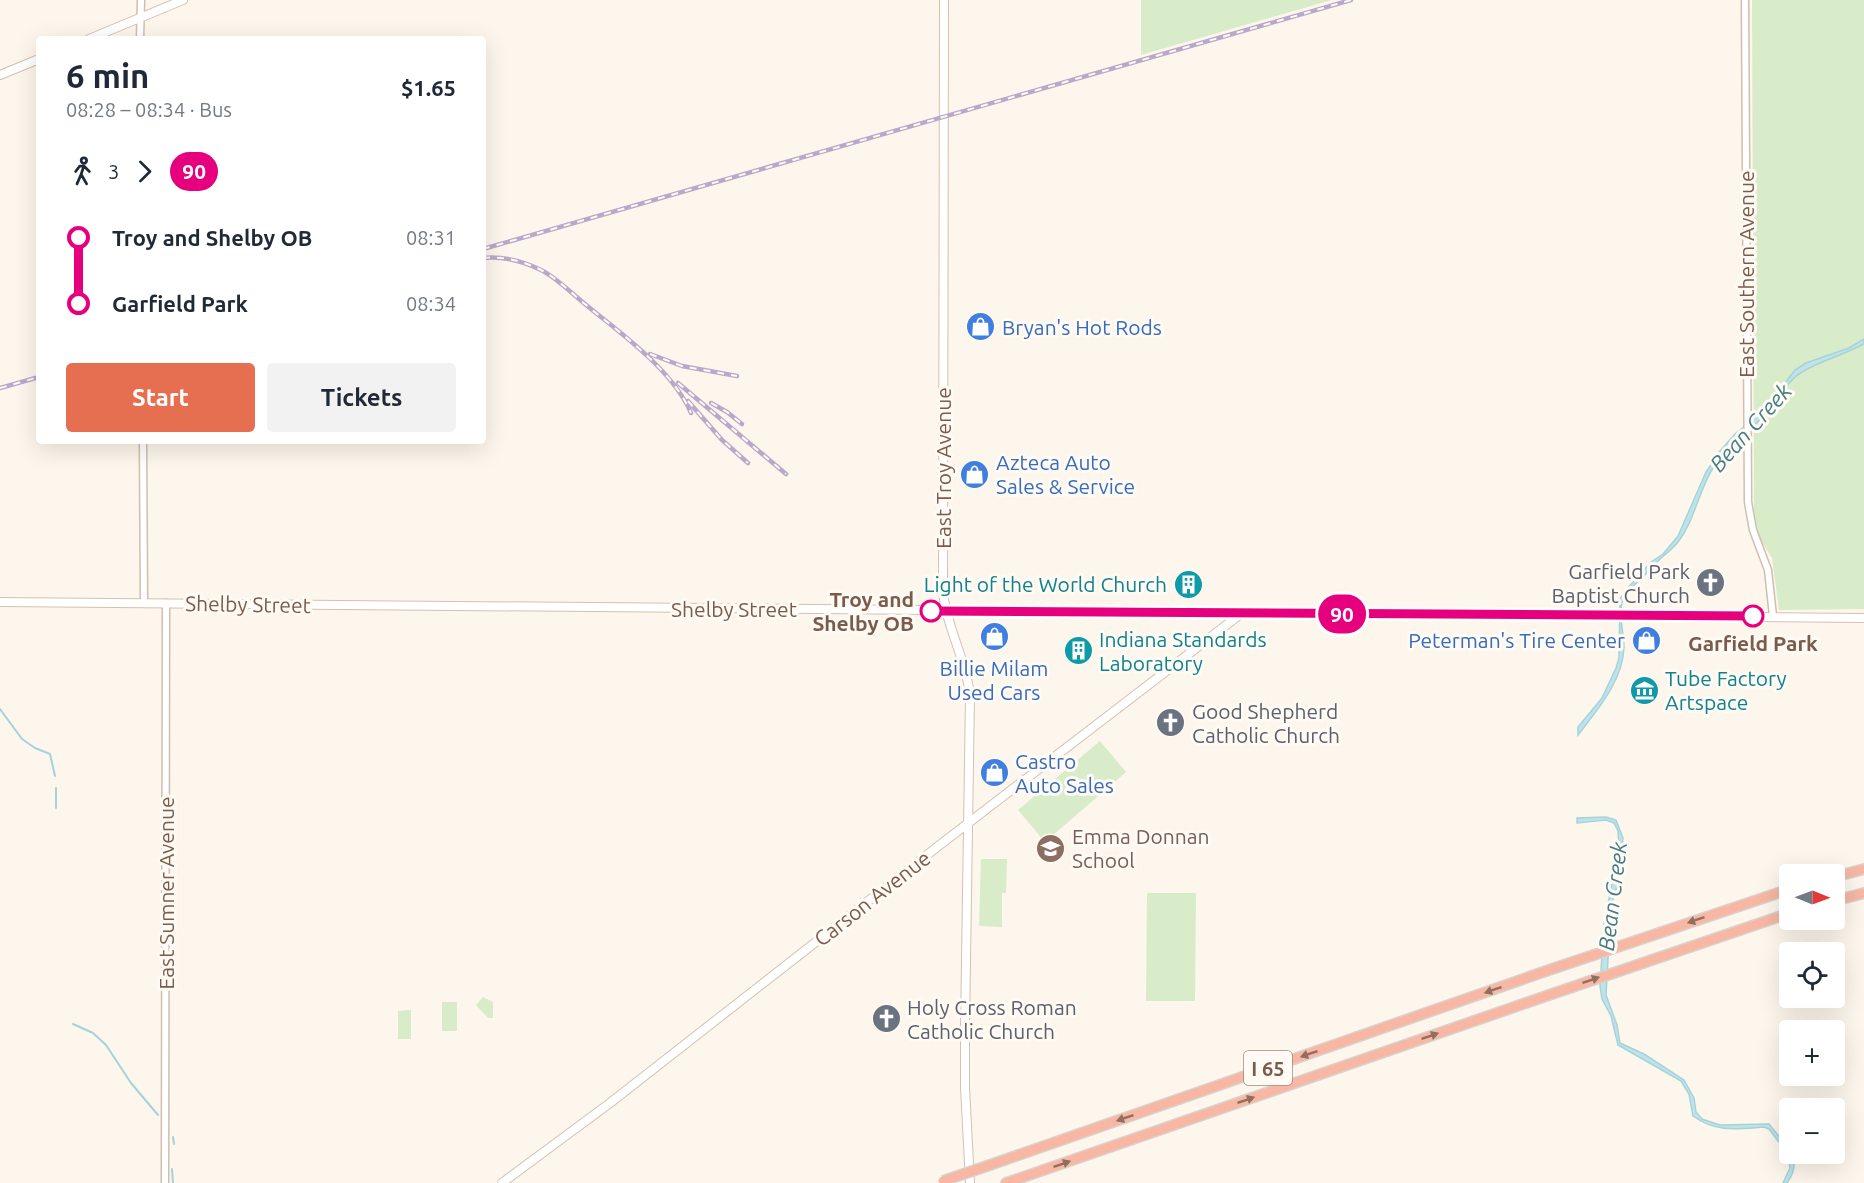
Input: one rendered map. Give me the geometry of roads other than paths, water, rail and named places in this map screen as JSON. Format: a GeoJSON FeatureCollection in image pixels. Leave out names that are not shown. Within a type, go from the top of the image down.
{"type":"FeatureCollection","features":[{"type":"Feature","properties":{"kind":"highway"},"geometry":{"type":"LineString","coordinates":[[1845,874],[1864,869]]}},
{"type":"Feature","properties":{"kind":"highway","name":"I 65"},"geometry":{"type":"LineString","coordinates":[[941,1182],[1779,892]]}},
{"type":"Feature","properties":{"kind":"highway"},"geometry":{"type":"LineString","coordinates":[[1845,898],[1864,893]]}},
{"type":"Feature","properties":{"kind":"highway","name":"I 65"},"geometry":{"type":"LineString","coordinates":[[1006,1183],[1779,916]]}},
{"type":"Feature","properties":{"kind":"main road"},"geometry":{"type":"LineString","coordinates":[[96,36],[183,0]]}},
{"type":"Feature","properties":{"kind":"main road","name":"East Troy Avenue"},"geometry":{"type":"LineString","coordinates":[[944,0],[943,592],[946,611],[968,679],[970,695],[965,1064],[970,1183]]}},
{"type":"Feature","properties":{"kind":"main road"},"geometry":{"type":"LineString","coordinates":[[0,75],[36,60]]}},
{"type":"Feature","properties":{"kind":"main road","name":"Shelby Street"},"geometry":{"type":"LineString","coordinates":[[0,602],[1864,618]]}},
{"type":"Feature","properties":{"kind":"main road","name":"Carson Avenue"},"geometry":{"type":"LineString","coordinates":[[502,1183],[1242,613]]}},
{"type":"Feature","properties":{"kind":"street"},"geometry":{"type":"LineString","coordinates":[[140,36],[141,0]]}},
{"type":"Feature","properties":{"kind":"street","name":"East Southern Avenue"},"geometry":{"type":"LineString","coordinates":[[1745,0],[1749,512],[1768,570],[1773,616]]}},
{"type":"Feature","properties":{"kind":"street"},"geometry":{"type":"LineString","coordinates":[[143,444],[144,603]]}},
{"type":"Feature","properties":{"kind":"street","name":"East Sumner Avenue"},"geometry":{"type":"LineString","coordinates":[[165,1183],[166,603]]}},
{"type":"Feature","properties":{"kind":"water","name":"Bean Creek"},"geometry":{"type":"Polygon","coordinates":[[[1864,339],[1864,344],[1817,364],[1796,376],[1764,416],[1718,460],[1708,477],[1689,525],[1678,542],[1624,597],[1621,615],[1624,647],[1619,672],[1608,694],[1578,735],[1578,727],[1602,698],[1616,668],[1619,658],[1620,599],[1651,562],[1663,554],[1678,536],[1706,472],[1720,451],[1735,434],[1764,410],[1795,370],[1806,363],[1849,348],[1864,339]]]}},
{"type":"Feature","properties":{"kind":"water","name":"Bean Creek"},"geometry":{"type":"Polygon","coordinates":[[[1606,817],[1616,820],[1623,838],[1617,886],[1611,906],[1606,995],[1617,1025],[1620,1043],[1644,1054],[1684,1080],[1694,1098],[1696,1112],[1702,1119],[1720,1125],[1769,1124],[1779,1136],[1779,1142],[1769,1129],[1764,1127],[1727,1129],[1710,1125],[1693,1116],[1689,1094],[1681,1081],[1618,1045],[1611,1016],[1602,999],[1600,986],[1604,924],[1619,847],[1618,831],[1614,823],[1606,820],[1577,823],[1577,818],[1606,817]]]}},
{"type":"Feature","properties":{"kind":"water","name":"Bean Creek"},"geometry":{"type":"Polygon","coordinates":[[[1789,1164],[1794,1164],[1787,1183],[1783,1183],[1790,1168],[1789,1164]]]}},
{"type":"Feature","properties":{"kind":"waterway"},"geometry":{"type":"LineString","coordinates":[[0,709],[22,739],[50,754],[55,776]]}},
{"type":"Feature","properties":{"kind":"waterway"},"geometry":{"type":"LineString","coordinates":[[56,788],[56,808]]}},
{"type":"Feature","properties":{"kind":"waterway"},"geometry":{"type":"LineString","coordinates":[[73,1024],[93,1033],[106,1045],[131,1083],[158,1115]]}},
{"type":"Feature","properties":{"kind":"waterway"},"geometry":{"type":"LineString","coordinates":[[173,1137],[174,1144]]}},
{"type":"Feature","properties":{"kind":"waterway"},"geometry":{"type":"LineString","coordinates":[[172,1169],[173,1183]]}},
{"type":"Feature","properties":{"kind":"railway"},"geometry":{"type":"LineString","coordinates":[[486,248],[1351,0]]}},
{"type":"Feature","properties":{"kind":"railway"},"geometry":{"type":"LineString","coordinates":[[486,258],[520,262],[553,277],[659,367],[691,413]]}},
{"type":"Feature","properties":{"kind":"railway"},"geometry":{"type":"LineString","coordinates":[[650,354],[682,366],[737,376]]}},
{"type":"Feature","properties":{"kind":"railway"},"geometry":{"type":"LineString","coordinates":[[0,388],[36,378]]}},
{"type":"Feature","properties":{"kind":"railway"},"geometry":{"type":"LineString","coordinates":[[678,383],[786,474]]}},
{"type":"Feature","properties":{"kind":"railway"},"geometry":{"type":"LineString","coordinates":[[688,401],[722,440],[748,463]]}},
{"type":"Feature","properties":{"kind":"railway"},"geometry":{"type":"LineString","coordinates":[[711,403],[742,424]]}},
{"type":"Feature","properties":{"kind":"place","name":"Bryan's Hot Rods"},"geometry":{"type":"Point","coordinates":[981,327]}},
{"type":"Feature","properties":{"kind":"place","name":"Azteca Auto Sales & Service"},"geometry":{"type":"Point","coordinates":[975,474]}},
{"type":"Feature","properties":{"kind":"place","name":"Garfield Park Baptist Church"},"geometry":{"type":"Point","coordinates":[1711,583]}},
{"type":"Feature","properties":{"kind":"place","name":"Light of the World Church"},"geometry":{"type":"Point","coordinates":[1188,584]}},
{"type":"Feature","properties":{"kind":"place","name":"Troy and Shelby OB"},"geometry":{"type":"Point","coordinates":[931,611]}},
{"type":"Feature","properties":{"kind":"place","name":"Garfield Park"},"geometry":{"type":"Point","coordinates":[1753,616]}},
{"type":"Feature","properties":{"kind":"place","name":"Billie Milam Used Cars"},"geometry":{"type":"Point","coordinates":[994,637]}},
{"type":"Feature","properties":{"kind":"place","name":"Peterman's Tire Center"},"geometry":{"type":"Point","coordinates":[1646,640]}},
{"type":"Feature","properties":{"kind":"place","name":"Indiana Standards Laboratory"},"geometry":{"type":"Point","coordinates":[1078,651]}},
{"type":"Feature","properties":{"kind":"place","name":"Tube Factory Artspace"},"geometry":{"type":"Point","coordinates":[1644,690]}},
{"type":"Feature","properties":{"kind":"place","name":"Good Shepherd Catholic Church"},"geometry":{"type":"Point","coordinates":[1171,723]}},
{"type":"Feature","properties":{"kind":"place","name":"Castro Auto Sales"},"geometry":{"type":"Point","coordinates":[994,773]}},
{"type":"Feature","properties":{"kind":"place","name":"Emma Donnan School"},"geometry":{"type":"Point","coordinates":[1051,848]}},
{"type":"Feature","properties":{"kind":"place","name":"Holy Cross Roman Catholic Church"},"geometry":{"type":"Point","coordinates":[886,1019]}}]}
